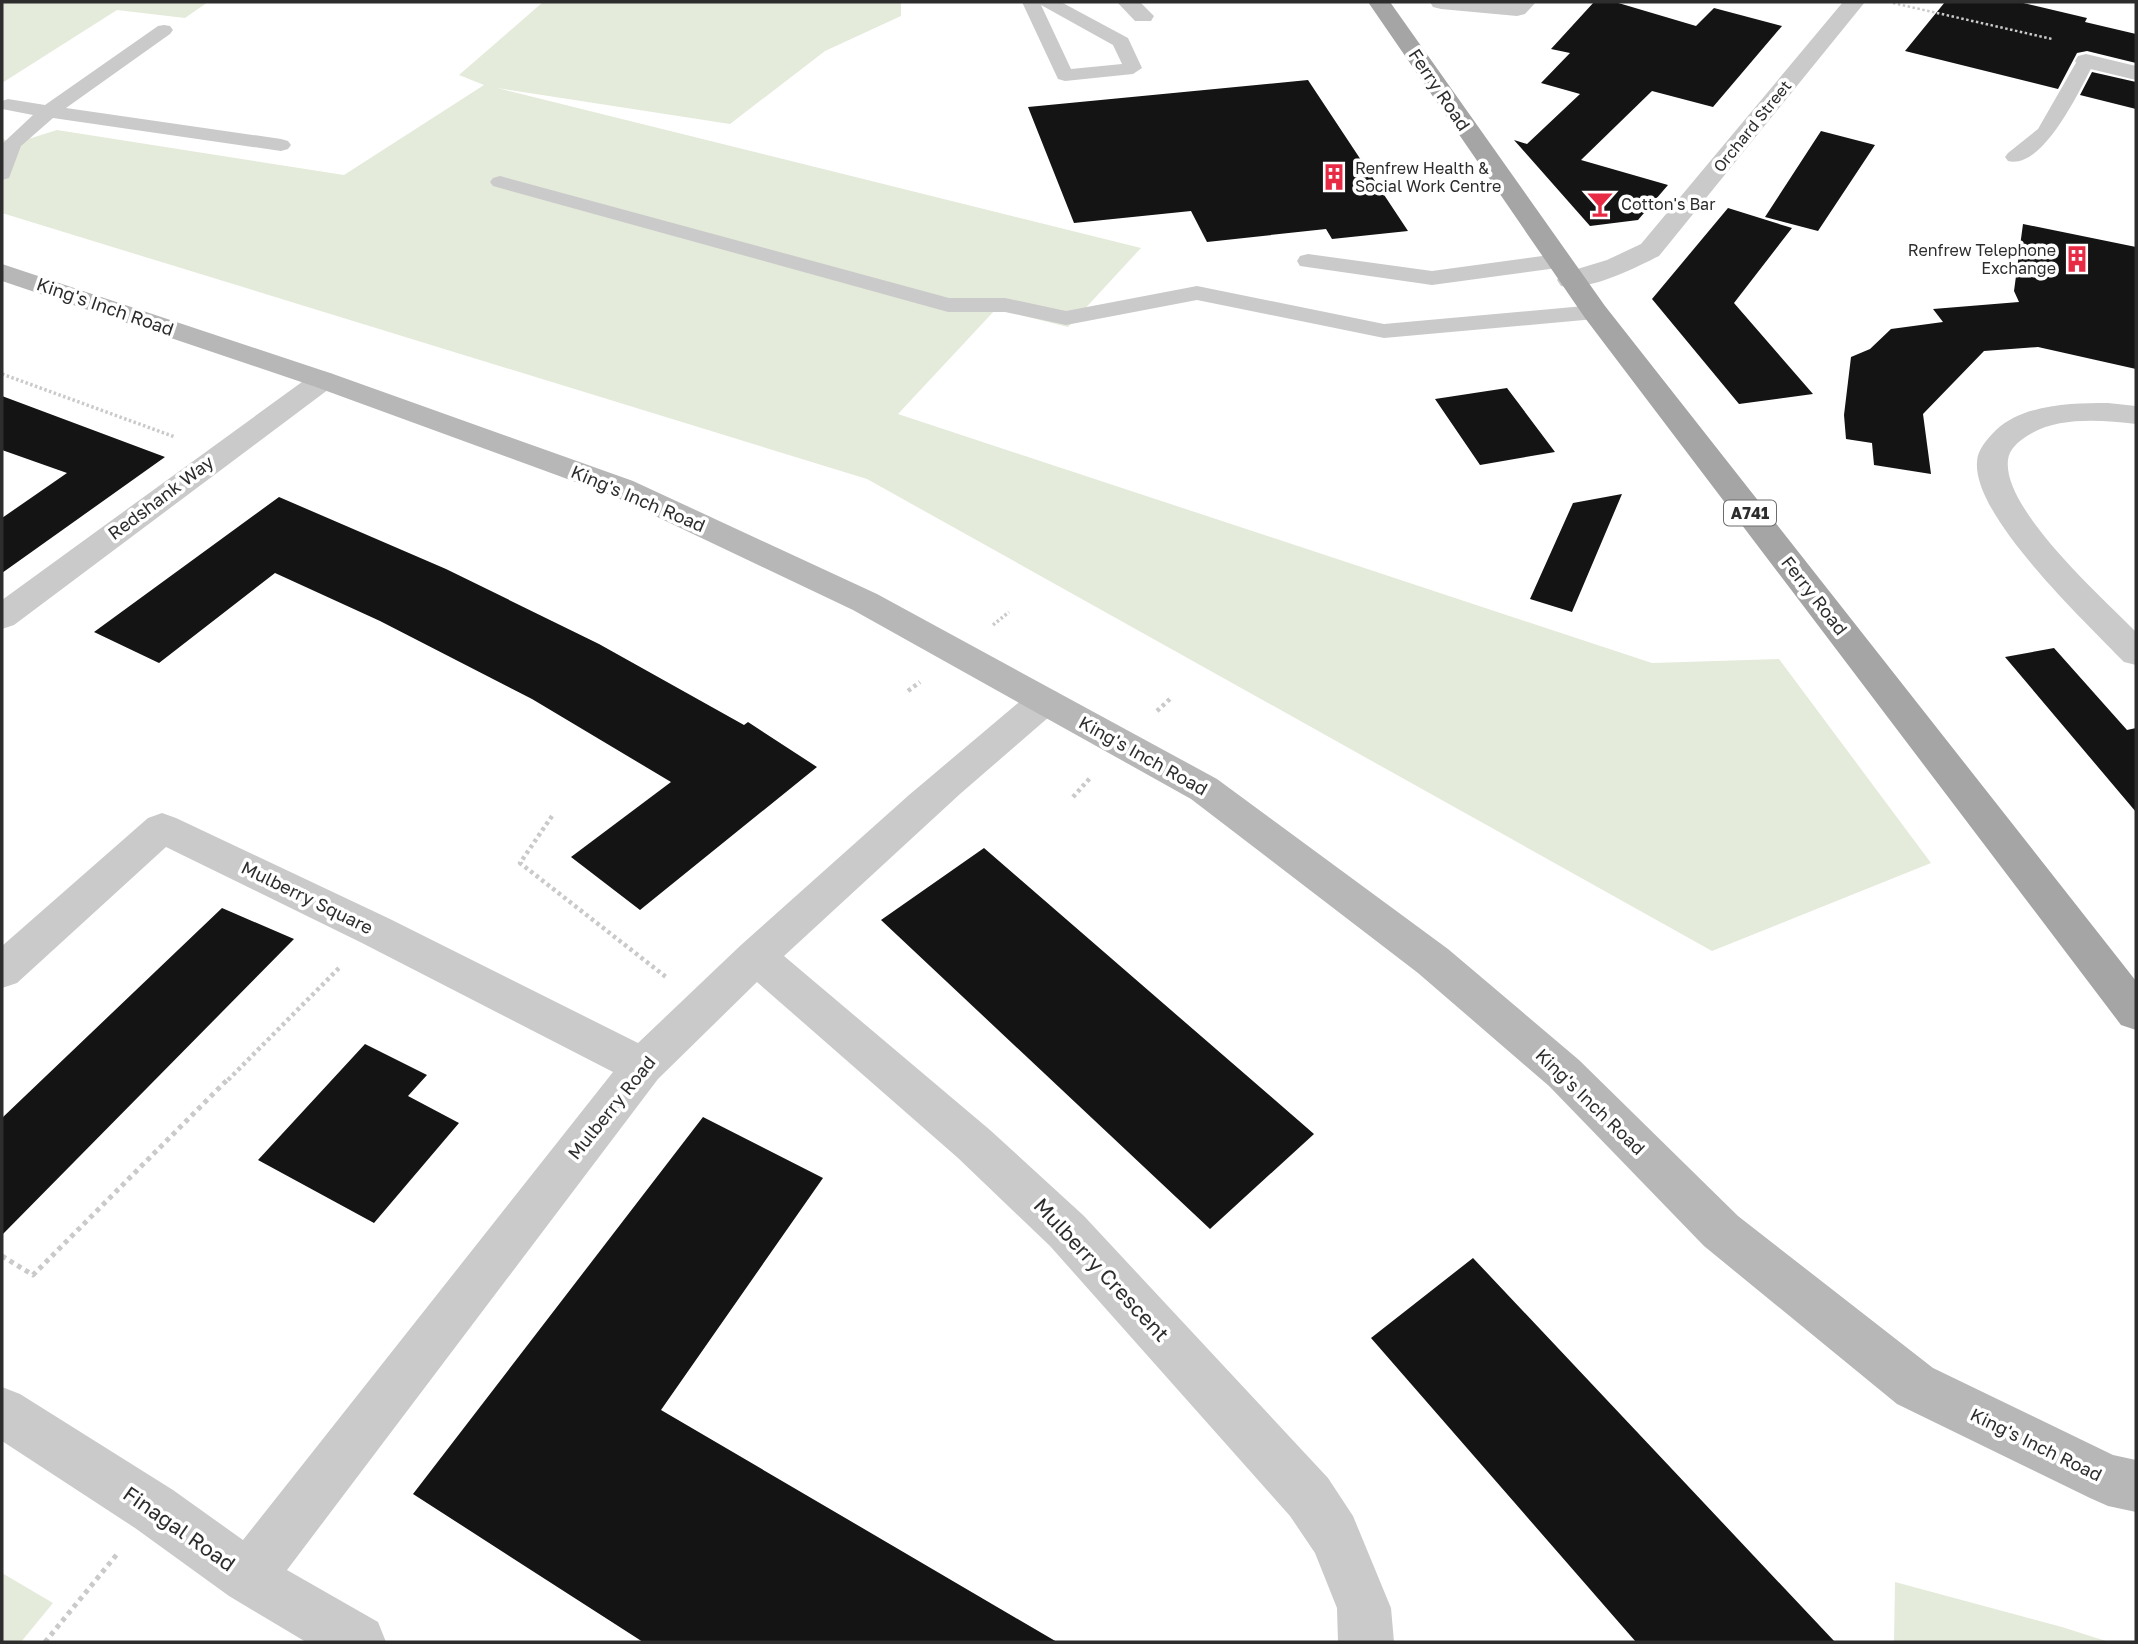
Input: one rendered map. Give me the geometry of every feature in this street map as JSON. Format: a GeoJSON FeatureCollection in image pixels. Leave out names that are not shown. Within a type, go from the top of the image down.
{"type":"FeatureCollection","features":[{"type":"Feature","properties":{"kind":"main road","name":"Ferry Road"},"geometry":{"type":"LineString","coordinates":[[1379,2],[1594,313],[2136,1012]]}},
{"type":"Feature","properties":{"kind":"street"},"geometry":{"type":"LineString","coordinates":[[1441,2],[1517,9],[1525,2]]}},
{"type":"Feature","properties":{"kind":"street","name":"Orchard Street"},"geometry":{"type":"LineString","coordinates":[[1564,270],[1617,266],[1650,250],[1854,2]]}},
{"type":"Feature","properties":{"kind":"street"},"geometry":{"type":"LineString","coordinates":[[2085,61],[2136,73]]}},
{"type":"Feature","properties":{"kind":"street","name":"King's Inch Road"},"geometry":{"type":"LineString","coordinates":[[2,272],[323,380],[622,488],[864,603],[1204,789],[1433,961],[1564,1073],[1721,1231],[1915,1386],[2108,1480],[2136,1486]]}},
{"type":"Feature","properties":{"kind":"street","name":"Redshank Way"},"geometry":{"type":"LineString","coordinates":[[2,617],[323,380]]}},
{"type":"Feature","properties":{"kind":"street"},"geometry":{"type":"LineString","coordinates":[[2136,415],[2074,413],[2032,421],[2005,436],[1992,463],[1999,492],[2024,534],[2136,653]]}},
{"type":"Feature","properties":{"kind":"street","name":"Mulberry Road"},"geometry":{"type":"LineString","coordinates":[[248,1577],[643,1066],[703,1005],[991,744],[1044,701]]}},
{"type":"Feature","properties":{"kind":"street","name":"Mulberry Square"},"geometry":{"type":"LineString","coordinates":[[2,971],[162,828],[376,931],[643,1066]]}},
{"type":"Feature","properties":{"kind":"street","name":"Mulberry Crescent"},"geometry":{"type":"LineString","coordinates":[[756,957],[974,1144],[1048,1213],[1309,1497],[1334,1535],[1364,1608],[1366,1642]]}},
{"type":"Feature","properties":{"kind":"street","name":"Finagal Road"},"geometry":{"type":"LineString","coordinates":[[2,1412],[154,1509],[248,1577],[358,1642]]}},
{"type":"Feature","properties":{"kind":"lane"},"geometry":{"type":"LineString","coordinates":[[1031,2],[1065,75],[1133,68],[1121,42],[1048,2]]}},
{"type":"Feature","properties":{"kind":"lane"},"geometry":{"type":"LineString","coordinates":[[2,174],[12,144],[50,111],[164,30]]}},
{"type":"Feature","properties":{"kind":"lane"},"geometry":{"type":"LineString","coordinates":[[2015,157],[2046,132],[2085,61]]}},
{"type":"Feature","properties":{"kind":"lane"},"geometry":{"type":"LineString","coordinates":[[8,105],[281,145]]}},
{"type":"Feature","properties":{"kind":"lane"},"geometry":{"type":"LineString","coordinates":[[500,182],[948,304],[1005,305],[1066,318],[1197,293],[1384,331],[1594,313]]}},
{"type":"Feature","properties":{"kind":"lane"},"geometry":{"type":"LineString","coordinates":[[1308,261],[1432,278],[1564,270]]}},
{"type":"Feature","properties":{"kind":"path"},"geometry":{"type":"LineString","coordinates":[[1885,2],[2064,42],[2085,61]]}},
{"type":"Feature","properties":{"kind":"path"},"geometry":{"type":"LineString","coordinates":[[2,374],[220,454]]}},
{"type":"Feature","properties":{"kind":"path"},"geometry":{"type":"LineString","coordinates":[[552,816],[520,863],[703,1005]]}},
{"type":"Feature","properties":{"kind":"path"},"geometry":{"type":"LineString","coordinates":[[2,1256],[33,1275],[376,931]]}},
{"type":"Feature","properties":{"kind":"path"},"geometry":{"type":"LineString","coordinates":[[45,1642],[154,1509]]}},
{"type":"Feature","properties":{"kind":"green space"},"geometry":{"type":"Polygon","coordinates":[[[2,2],[208,2],[185,18],[117,10],[2,83],[2,2]]]}},
{"type":"Feature","properties":{"kind":"green space"},"geometry":{"type":"Polygon","coordinates":[[[543,2],[901,2],[901,16],[825,51],[730,124],[497,88],[1141,248],[1068,327],[996,309],[898,414],[1652,663],[1779,659],[1931,863],[1712,951],[867,479],[2,213],[2,138],[12,144],[57,130],[344,175],[484,85],[459,75],[543,2]]]}},
{"type":"Feature","properties":{"kind":"green space"},"geometry":{"type":"Polygon","coordinates":[[[2,1573],[53,1603],[21,1642],[2,1642],[2,1573]]]}},
{"type":"Feature","properties":{"kind":"green space"},"geometry":{"type":"Polygon","coordinates":[[[1895,1582],[2062,1627],[2109,1642],[1894,1642],[1895,1582]]]}},
{"type":"Feature","properties":{"kind":"building"},"geometry":{"type":"Polygon","coordinates":[[[1594,2],[1615,2],[1696,26],[1714,8],[1782,26],[1713,107],[1652,91],[1581,160],[1668,185],[1638,220],[1590,226],[1514,140],[1527,144],[1580,94],[1541,83],[1570,53],[1551,49],[1594,2]]]}},
{"type":"Feature","properties":{"kind":"building"},"geometry":{"type":"Polygon","coordinates":[[[1945,2],[2019,2],[2087,18],[2085,22],[2136,34],[2136,63],[2087,51],[2077,53],[2058,89],[1905,51],[1945,2]]]}},
{"type":"Feature","properties":{"kind":"building"},"geometry":{"type":"Polygon","coordinates":[[[2092,72],[2136,82],[2136,109],[2080,95],[2092,72]]]}},
{"type":"Feature","properties":{"kind":"building","name":"Renfrew Health & Social Work Centre"},"geometry":{"type":"Polygon","coordinates":[[[1308,80],[1408,231],[1332,239],[1326,229],[1207,242],[1191,211],[1074,223],[1028,107],[1308,80]]]}},
{"type":"Feature","properties":{"kind":"building"},"geometry":{"type":"Polygon","coordinates":[[[1821,131],[1875,145],[1818,231],[1765,217],[1821,131]]]}},
{"type":"Feature","properties":{"kind":"building"},"geometry":{"type":"Polygon","coordinates":[[[1728,208],[1792,228],[1734,303],[1813,394],[1739,404],[1652,299],[1728,208]]]}},
{"type":"Feature","properties":{"kind":"building"},"geometry":{"type":"Polygon","coordinates":[[[2023,224],[2136,247],[2136,369],[2038,347],[1984,351],[1923,414],[1931,474],[1874,465],[1872,443],[1846,439],[1844,415],[1851,357],[1870,349],[1891,329],[1943,322],[1933,309],[2019,302],[2014,291],[2023,224]]]}},
{"type":"Feature","properties":{"kind":"building"},"geometry":{"type":"Polygon","coordinates":[[[1507,388],[1555,452],[1480,465],[1435,399],[1507,388]]]}},
{"type":"Feature","properties":{"kind":"building"},"geometry":{"type":"Polygon","coordinates":[[[2,396],[165,457],[2,573],[2,518],[67,473],[2,450],[2,396]]]}},
{"type":"Feature","properties":{"kind":"building"},"geometry":{"type":"Polygon","coordinates":[[[1622,494],[1572,612],[1530,599],[1573,503],[1622,494]]]}},
{"type":"Feature","properties":{"kind":"building"},"geometry":{"type":"Polygon","coordinates":[[[279,497],[446,569],[599,644],[744,725],[748,722],[817,767],[640,910],[571,857],[671,782],[532,699],[380,621],[275,573],[159,663],[94,632],[279,497]]]}},
{"type":"Feature","properties":{"kind":"building"},"geometry":{"type":"Polygon","coordinates":[[[2054,648],[2127,730],[2136,728],[2136,812],[2005,657],[2054,648]]]}},
{"type":"Feature","properties":{"kind":"building"},"geometry":{"type":"Polygon","coordinates":[[[984,848],[1314,1134],[1210,1229],[881,920],[984,848]]]}},
{"type":"Feature","properties":{"kind":"building"},"geometry":{"type":"Polygon","coordinates":[[[222,908],[294,939],[2,1235],[2,1118],[222,908]]]}},
{"type":"Feature","properties":{"kind":"building"},"geometry":{"type":"Polygon","coordinates":[[[365,1044],[427,1075],[408,1096],[459,1123],[374,1223],[258,1160],[365,1044]]]}},
{"type":"Feature","properties":{"kind":"building"},"geometry":{"type":"Polygon","coordinates":[[[703,1117],[823,1178],[661,1410],[1057,1642],[643,1642],[413,1494],[703,1117]]]}},
{"type":"Feature","properties":{"kind":"building"},"geometry":{"type":"Polygon","coordinates":[[[1473,1258],[1835,1642],[1636,1642],[1371,1338],[1473,1258]]]}},
{"type":"Feature","properties":{"kind":"place","name":"Renfrew Health & Social Work Centre"},"geometry":{"type":"Point","coordinates":[1334,177]}},
{"type":"Feature","properties":{"kind":"place","name":"Cotton's Bar"},"geometry":{"type":"Point","coordinates":[1600,204]}},
{"type":"Feature","properties":{"kind":"place","name":"Renfrew Telephone Exchange"},"geometry":{"type":"Point","coordinates":[2077,259]}}]}
